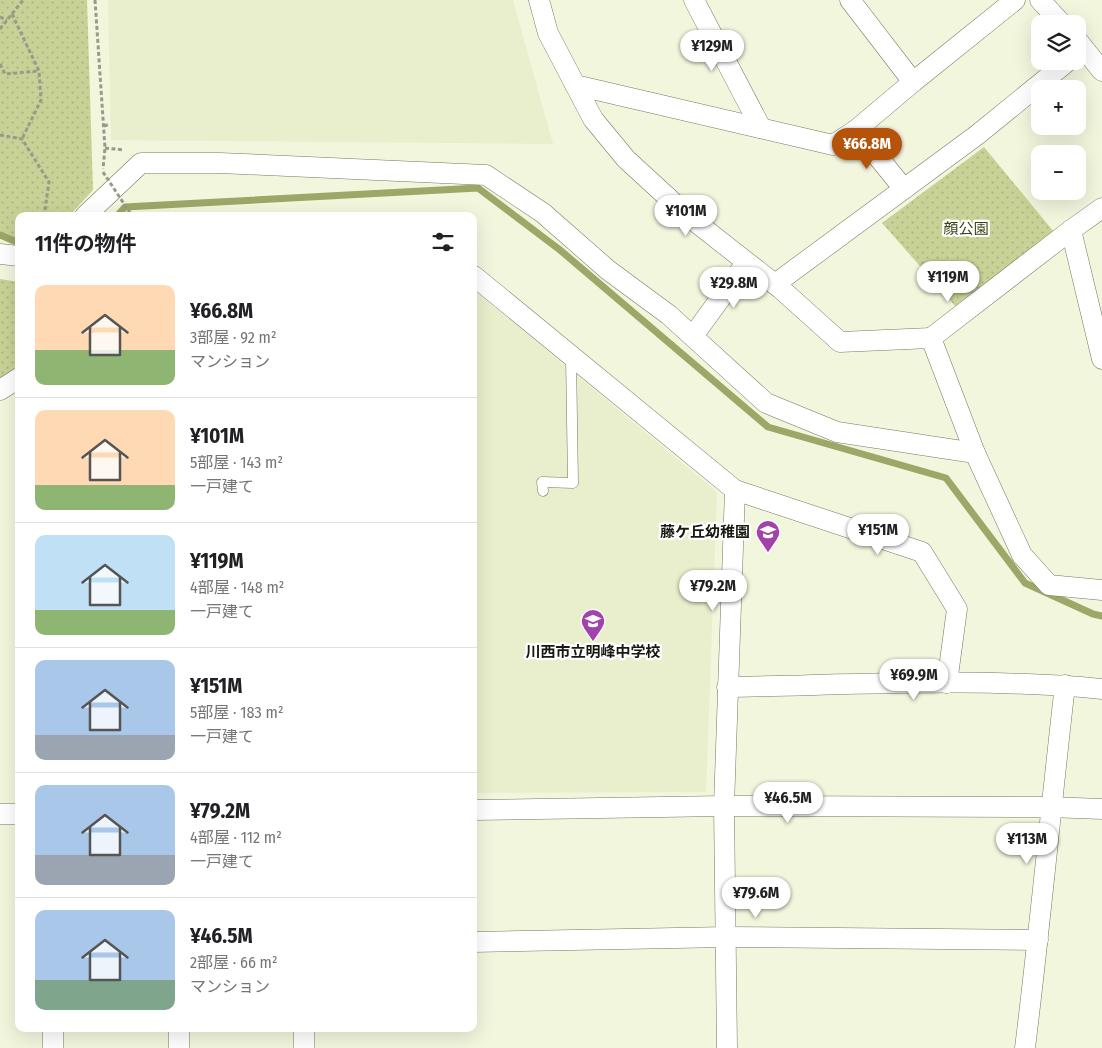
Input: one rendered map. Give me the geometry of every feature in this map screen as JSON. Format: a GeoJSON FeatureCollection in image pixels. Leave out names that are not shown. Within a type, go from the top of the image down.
{"type":"FeatureCollection","features":[{"type":"Feature","properties":{"kind":"street"},"geometry":{"type":"LineString","coordinates":[[539,0],[548,33],[593,119],[626,160],[688,216],[775,284],[840,342],[931,338],[1102,208]]}},
{"type":"Feature","properties":{"kind":"street"},"geometry":{"type":"LineString","coordinates":[[694,0],[761,128]]}},
{"type":"Feature","properties":{"kind":"street"},"geometry":{"type":"LineString","coordinates":[[850,0],[913,82]]}},
{"type":"Feature","properties":{"kind":"street"},"geometry":{"type":"LineString","coordinates":[[575,84],[833,146],[856,130],[1016,0]]}},
{"type":"Feature","properties":{"kind":"street"},"geometry":{"type":"LineString","coordinates":[[1040,0],[1054,15]]}},
{"type":"Feature","properties":{"kind":"street"},"geometry":{"type":"LineString","coordinates":[[1086,54],[1102,71]]}},
{"type":"Feature","properties":{"kind":"street"},"geometry":{"type":"LineString","coordinates":[[775,284],[977,135],[1057,70]]}},
{"type":"Feature","properties":{"kind":"street"},"geometry":{"type":"LineString","coordinates":[[856,130],[904,189]]}},
{"type":"Feature","properties":{"kind":"street"},"geometry":{"type":"LineString","coordinates":[[89,212],[141,163],[220,163],[486,174],[543,214],[608,270],[693,336],[766,403],[837,432],[975,453]]}},
{"type":"Feature","properties":{"kind":"street"},"geometry":{"type":"LineString","coordinates":[[1071,230],[1102,360]]}},
{"type":"Feature","properties":{"kind":"street"},"geometry":{"type":"LineString","coordinates":[[0,254],[15,256]]}},
{"type":"Feature","properties":{"kind":"street"},"geometry":{"type":"LineString","coordinates":[[693,336],[746,263]]}},
{"type":"Feature","properties":{"kind":"street"},"geometry":{"type":"LineString","coordinates":[[477,278],[735,490],[922,552],[957,609],[947,683]]}},
{"type":"Feature","properties":{"kind":"street"},"geometry":{"type":"LineString","coordinates":[[931,338],[975,453],[1022,555],[1049,584],[1102,590]]}},
{"type":"Feature","properties":{"kind":"street"},"geometry":{"type":"LineString","coordinates":[[0,390],[15,381]]}},
{"type":"Feature","properties":{"kind":"street"},"geometry":{"type":"LineString","coordinates":[[727,1048],[724,806],[735,490]]}},
{"type":"Feature","properties":{"kind":"street"},"geometry":{"type":"LineString","coordinates":[[727,687],[947,683],[1065,685],[1102,689]]}},
{"type":"Feature","properties":{"kind":"street"},"geometry":{"type":"LineString","coordinates":[[1025,1048],[1038,940],[1050,807],[1065,685]]}},
{"type":"Feature","properties":{"kind":"street"},"geometry":{"type":"LineString","coordinates":[[477,810],[724,806],[1050,807],[1102,809]]}},
{"type":"Feature","properties":{"kind":"street"},"geometry":{"type":"LineString","coordinates":[[0,814],[15,814]]}},
{"type":"Feature","properties":{"kind":"street"},"geometry":{"type":"LineString","coordinates":[[477,942],[727,937],[1038,940]]}},
{"type":"Feature","properties":{"kind":"street"},"geometry":{"type":"LineString","coordinates":[[53,1032],[53,1048]]}},
{"type":"Feature","properties":{"kind":"street"},"geometry":{"type":"LineString","coordinates":[[178,1048],[179,1032]]}},
{"type":"Feature","properties":{"kind":"street"},"geometry":{"type":"LineString","coordinates":[[304,1032],[304,1048]]}},
{"type":"Feature","properties":{"kind":"lane"},"geometry":{"type":"LineString","coordinates":[[543,491],[542,482],[573,483],[571,356]]}},
{"type":"Feature","properties":{"kind":"path"},"geometry":{"type":"LineString","coordinates":[[0,29],[23,0]]}},
{"type":"Feature","properties":{"kind":"path"},"geometry":{"type":"LineString","coordinates":[[96,0],[105,148],[103,172],[129,212]]}},
{"type":"Feature","properties":{"kind":"path"},"geometry":{"type":"LineString","coordinates":[[12,14],[39,71],[41,100],[22,139]]}},
{"type":"Feature","properties":{"kind":"path"},"geometry":{"type":"LineString","coordinates":[[0,17],[8,20]]}},
{"type":"Feature","properties":{"kind":"path"},"geometry":{"type":"LineString","coordinates":[[0,64],[5,74],[39,71]]}},
{"type":"Feature","properties":{"kind":"path"},"geometry":{"type":"LineString","coordinates":[[104,126],[110,124]]}},
{"type":"Feature","properties":{"kind":"path"},"geometry":{"type":"LineString","coordinates":[[0,135],[22,139],[49,182],[45,212]]}},
{"type":"Feature","properties":{"kind":"shaded area"},"geometry":{"type":"Polygon","coordinates":[[[108,0],[513,0],[553,144],[111,140],[108,0]]]}},
{"type":"Feature","properties":{"kind":"shaded area","name":"川西市立明峰中学校"},"geometry":{"type":"Polygon","coordinates":[[[477,292],[717,492],[706,792],[477,793],[477,292]]]}},
{"type":"Feature","properties":{"kind":"green space"},"geometry":{"type":"Polygon","coordinates":[[[0,0],[87,0],[93,190],[73,212],[15,212],[15,240],[0,233],[0,0]]]}},
{"type":"Feature","properties":{"kind":"green space","name":"顔公園"},"geometry":{"type":"Polygon","coordinates":[[[984,147],[1054,232],[955,306],[882,223],[984,147]]]}},
{"type":"Feature","properties":{"kind":"green space"},"geometry":{"type":"Polygon","coordinates":[[[0,279],[15,281],[15,378],[0,387],[0,279]]]}},
{"type":"Feature","properties":{"kind":"waterway"},"geometry":{"type":"LineString","coordinates":[[121,212],[125,207],[478,188],[560,250],[768,427],[946,478],[1025,583],[1093,614],[1102,616]]}},
{"type":"Feature","properties":{"kind":"waterway"},"geometry":{"type":"LineString","coordinates":[[0,235],[15,241]]}},
{"type":"Feature","properties":{"kind":"place","name":"藤ケ丘幼稚園"},"geometry":{"type":"Point","coordinates":[768,553]}},
{"type":"Feature","properties":{"kind":"place","name":"川西市立明峰中学校"},"geometry":{"type":"Point","coordinates":[593,642]}}]}
